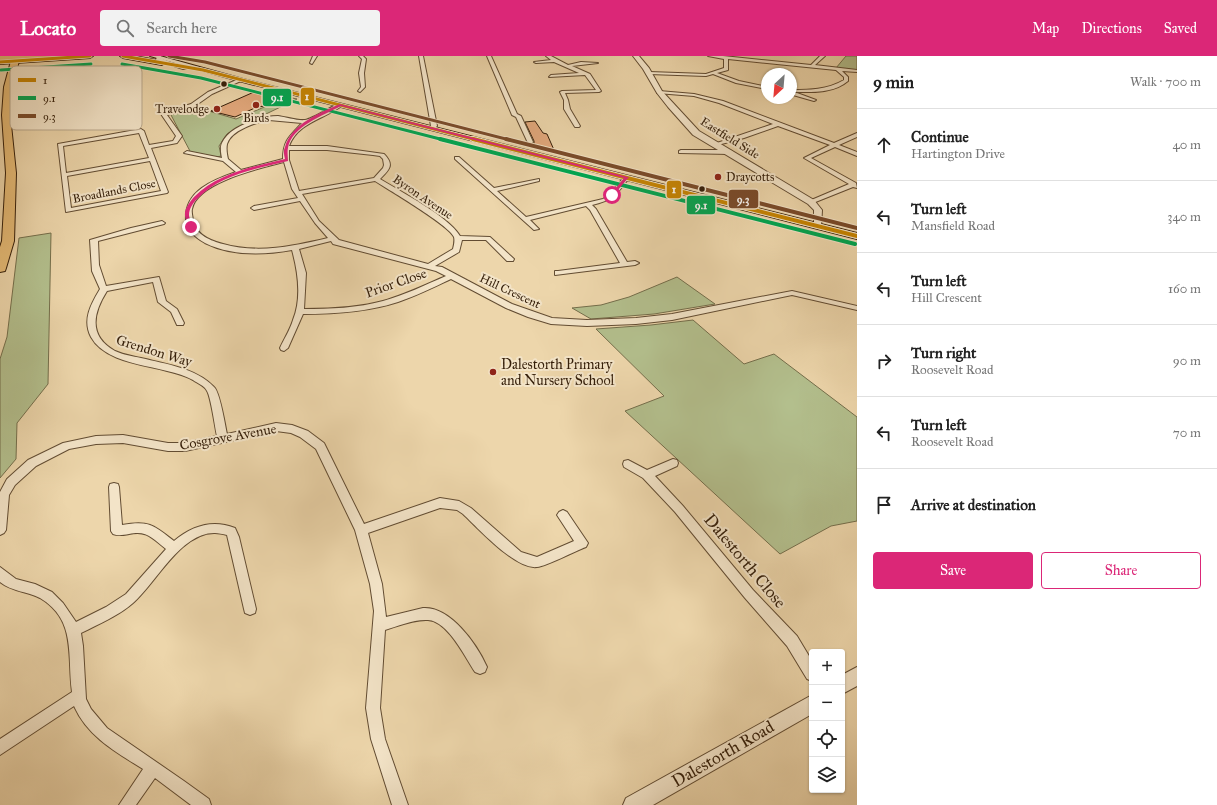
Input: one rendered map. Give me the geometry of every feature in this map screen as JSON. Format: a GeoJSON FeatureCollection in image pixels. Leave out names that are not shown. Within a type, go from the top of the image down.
{"type":"FeatureCollection","features":[{"type":"Feature","properties":{"kind":"highway"},"geometry":{"type":"LineString","coordinates":[[8,60],[66,56]]}},
{"type":"Feature","properties":{"kind":"highway"},"geometry":{"type":"LineString","coordinates":[[74,56],[85,56]]}},
{"type":"Feature","properties":{"kind":"highway"},"geometry":{"type":"LineString","coordinates":[[8,60],[26,63],[36,58]]}},
{"type":"Feature","properties":{"kind":"highway"},"geometry":{"type":"LineString","coordinates":[[0,85],[4,81],[8,60]]}},
{"type":"Feature","properties":{"kind":"highway"},"geometry":{"type":"LineString","coordinates":[[0,268],[8,241],[11,173],[6,115],[8,60]]}},
{"type":"Feature","properties":{"kind":"main road"},"geometry":{"type":"LineString","coordinates":[[8,60],[90,56]]}},
{"type":"Feature","properties":{"kind":"main road"},"geometry":{"type":"LineString","coordinates":[[123,56],[158,59],[857,236]]}},
{"type":"Feature","properties":{"kind":"main road"},"geometry":{"type":"LineString","coordinates":[[158,59],[185,68],[202,70]]}},
{"type":"Feature","properties":{"kind":"street"},"geometry":{"type":"LineString","coordinates":[[158,59],[172,56]]}},
{"type":"Feature","properties":{"kind":"street"},"geometry":{"type":"LineString","coordinates":[[312,63],[315,56]]}},
{"type":"Feature","properties":{"kind":"street"},"geometry":{"type":"LineString","coordinates":[[360,91],[363,87],[361,81],[364,60],[361,56]]}},
{"type":"Feature","properties":{"kind":"street"},"geometry":{"type":"LineString","coordinates":[[421,56],[434,126],[432,128]]}},
{"type":"Feature","properties":{"kind":"street"},"geometry":{"type":"LineString","coordinates":[[489,56],[515,115],[518,116],[530,142]]}},
{"type":"Feature","properties":{"kind":"street"},"geometry":{"type":"LineString","coordinates":[[548,56],[555,61],[588,75],[599,91],[562,92],[566,100],[567,109],[577,126]]}},
{"type":"Feature","properties":{"kind":"street","name":"Eastfield Side"},"geometry":{"type":"LineString","coordinates":[[636,56],[670,106],[696,133],[730,152],[811,202]]}},
{"type":"Feature","properties":{"kind":"street"},"geometry":{"type":"LineString","coordinates":[[710,56],[857,71]]}},
{"type":"Feature","properties":{"kind":"street"},"geometry":{"type":"LineString","coordinates":[[815,57],[822,57]]}},
{"type":"Feature","properties":{"kind":"street"},"geometry":{"type":"LineString","coordinates":[[812,66],[822,57]]}},
{"type":"Feature","properties":{"kind":"street"},"geometry":{"type":"LineString","coordinates":[[649,73],[706,75],[726,69],[726,58]]}},
{"type":"Feature","properties":{"kind":"street"},"geometry":{"type":"LineString","coordinates":[[536,62],[555,61]]}},
{"type":"Feature","properties":{"kind":"street"},"geometry":{"type":"LineString","coordinates":[[568,66],[581,63],[596,63]]}},
{"type":"Feature","properties":{"kind":"street"},"geometry":{"type":"LineString","coordinates":[[797,92],[822,90],[840,85],[846,81],[846,77],[837,69]]}},
{"type":"Feature","properties":{"kind":"street"},"geometry":{"type":"LineString","coordinates":[[713,73],[738,82],[761,87]]}},
{"type":"Feature","properties":{"kind":"street"},"geometry":{"type":"LineString","coordinates":[[551,76],[586,74]]}},
{"type":"Feature","properties":{"kind":"street"},"geometry":{"type":"LineString","coordinates":[[148,147],[175,142],[179,136],[164,114],[193,105],[210,93],[241,80]]}},
{"type":"Feature","properties":{"kind":"street"},"geometry":{"type":"LineString","coordinates":[[814,100],[822,90]]}},
{"type":"Feature","properties":{"kind":"street"},"geometry":{"type":"LineString","coordinates":[[660,92],[678,93],[706,98],[857,154]]}},
{"type":"Feature","properties":{"kind":"street"},"geometry":{"type":"LineString","coordinates":[[797,94],[814,100],[820,106]]}},
{"type":"Feature","properties":{"kind":"street"},"geometry":{"type":"LineString","coordinates":[[254,208],[376,179],[386,169],[386,158],[382,155],[327,148],[286,148],[289,140],[306,122],[340,105]]}},
{"type":"Feature","properties":{"kind":"street"},"geometry":{"type":"LineString","coordinates":[[225,160],[223,146],[224,142],[234,132],[242,128],[258,121],[273,118],[306,122]]}},
{"type":"Feature","properties":{"kind":"street"},"geometry":{"type":"LineString","coordinates":[[716,144],[742,137],[777,124]]}},
{"type":"Feature","properties":{"kind":"street","name":"Broadlands Close"},"geometry":{"type":"LineString","coordinates":[[141,131],[148,147],[165,192],[68,211],[65,175],[60,145],[141,131]]}},
{"type":"Feature","properties":{"kind":"street"},"geometry":{"type":"LineString","coordinates":[[856,185],[807,158],[857,135]]}},
{"type":"Feature","properties":{"kind":"street","name":"Hill Crescent"},"geometry":{"type":"LineString","coordinates":[[286,148],[286,160],[290,176],[300,196],[317,222],[332,239],[345,245],[439,269],[509,306],[551,321],[572,323],[636,321],[672,317],[792,293],[857,308]]}},
{"type":"Feature","properties":{"kind":"street"},"geometry":{"type":"LineString","coordinates":[[681,152],[730,152]]}},
{"type":"Feature","properties":{"kind":"street"},"geometry":{"type":"LineString","coordinates":[[187,153],[225,160],[240,171]]}},
{"type":"Feature","properties":{"kind":"street"},"geometry":{"type":"LineString","coordinates":[[457,158],[536,229]]}},
{"type":"Feature","properties":{"kind":"street"},"geometry":{"type":"LineString","coordinates":[[65,175],[153,160]]}},
{"type":"Feature","properties":{"kind":"street"},"geometry":{"type":"LineString","coordinates":[[286,160],[240,171],[216,182],[203,191],[191,203],[187,215],[191,227],[199,236],[213,244],[236,249],[265,251],[295,248],[332,239]]}},
{"type":"Feature","properties":{"kind":"street"},"geometry":{"type":"LineString","coordinates":[[525,218],[604,200],[612,195],[627,177]]}},
{"type":"Feature","properties":{"kind":"street","name":"Byron Avenue"},"geometry":{"type":"LineString","coordinates":[[376,179],[449,227],[455,233],[458,238],[456,250],[429,266]]}},
{"type":"Feature","properties":{"kind":"street"},"geometry":{"type":"LineString","coordinates":[[493,190],[537,180]]}},
{"type":"Feature","properties":{"kind":"street"},"geometry":{"type":"LineString","coordinates":[[818,226],[818,210],[811,202],[856,185]]}},
{"type":"Feature","properties":{"kind":"street"},"geometry":{"type":"LineString","coordinates":[[587,204],[593,209],[624,264]]}},
{"type":"Feature","properties":{"kind":"street"},"geometry":{"type":"LineString","coordinates":[[162,223],[133,229],[94,240],[94,265],[104,289],[156,279],[162,302],[174,311],[180,323]]}},
{"type":"Feature","properties":{"kind":"street"},"geometry":{"type":"LineString","coordinates":[[458,238],[488,238],[510,259]]}},
{"type":"Feature","properties":{"kind":"street"},"geometry":{"type":"LineString","coordinates":[[284,348],[300,312],[302,273],[295,248]]}},
{"type":"Feature","properties":{"kind":"street"},"geometry":{"type":"LineString","coordinates":[[558,273],[634,263]]}},
{"type":"Feature","properties":{"kind":"street","name":"Prior Close"},"geometry":{"type":"LineString","coordinates":[[300,312],[338,311],[375,306],[415,292],[451,276]]}},
{"type":"Feature","properties":{"kind":"street","name":"Grendon Way"},"geometry":{"type":"LineString","coordinates":[[104,289],[93,307],[90,322],[92,330],[101,346],[124,357],[173,370],[201,380],[212,390],[223,439]]}},
{"type":"Feature","properties":{"kind":"street","name":"Cosgrove Avenue"},"geometry":{"type":"LineString","coordinates":[[0,530],[4,495],[11,482],[32,463],[67,446],[96,440],[123,439],[168,447],[184,447],[276,427],[292,429],[304,434],[320,446],[361,530],[376,584],[380,611],[380,625],[373,708],[378,739],[400,805]]}},
{"type":"Feature","properties":{"kind":"street"},"geometry":{"type":"LineString","coordinates":[[647,475],[673,463]]}},
{"type":"Feature","properties":{"kind":"street","name":"Dalestorth Close"},"geometry":{"type":"LineString","coordinates":[[628,464],[647,475],[679,509],[749,594],[792,641],[809,669]]}},
{"type":"Feature","properties":{"kind":"street"},"geometry":{"type":"LineString","coordinates":[[114,487],[117,531],[138,527],[150,530],[173,548]]}},
{"type":"Feature","properties":{"kind":"street"},"geometry":{"type":"LineString","coordinates":[[361,530],[426,507],[440,503],[448,504],[459,506],[467,511],[517,556],[526,560],[537,562],[582,543],[563,515]]}},
{"type":"Feature","properties":{"kind":"street"},"geometry":{"type":"LineString","coordinates":[[74,630],[114,610],[130,598],[142,587],[166,554],[178,544],[203,530],[217,526],[230,531],[233,537],[250,609]]}},
{"type":"Feature","properties":{"kind":"street"},"geometry":{"type":"LineString","coordinates":[[0,573],[3,579],[19,586],[41,592],[59,606],[74,630],[78,650],[80,702],[93,724],[118,746],[153,768],[203,805]]}},
{"type":"Feature","properties":{"kind":"street"},"geometry":{"type":"LineString","coordinates":[[380,625],[427,614],[436,615],[452,627],[480,667]]}},
{"type":"Feature","properties":{"kind":"street"},"geometry":{"type":"LineString","coordinates":[[845,683],[857,676]]}},
{"type":"Feature","properties":{"kind":"street"},"geometry":{"type":"LineString","coordinates":[[0,748],[79,695]]}},
{"type":"Feature","properties":{"kind":"street","name":"Dalestorth Road"},"geometry":{"type":"LineString","coordinates":[[634,805],[809,706]]}},
{"type":"Feature","properties":{"kind":"street"},"geometry":{"type":"LineString","coordinates":[[127,805],[153,768]]}},
{"type":"Feature","properties":{"kind":"green space"},"geometry":{"type":"Polygon","coordinates":[[[846,56],[857,56],[857,70],[836,68],[846,56]]]}},
{"type":"Feature","properties":{"kind":"green space"},"geometry":{"type":"Polygon","coordinates":[[[288,97],[297,99],[227,134],[219,146],[221,156],[217,157],[191,153],[171,115],[195,107],[236,119],[288,97]]]}},
{"type":"Feature","properties":{"kind":"green space"},"geometry":{"type":"Polygon","coordinates":[[[51,233],[48,384],[17,423],[16,459],[0,478],[0,359],[7,337],[19,238],[51,233]]]}},
{"type":"Feature","properties":{"kind":"green space"},"geometry":{"type":"Polygon","coordinates":[[[677,277],[715,304],[654,314],[591,319],[572,308],[601,305],[629,297],[677,277]]]}},
{"type":"Feature","properties":{"kind":"green space"},"geometry":{"type":"Polygon","coordinates":[[[693,320],[744,364],[774,354],[857,417],[857,521],[831,526],[780,554],[625,411],[664,396],[596,329],[693,320]]]}},
{"type":"Feature","properties":{"kind":"building"},"geometry":{"type":"Polygon","coordinates":[[[254,92],[281,99],[266,106],[257,107],[235,117],[211,111],[254,92]]]}},
{"type":"Feature","properties":{"kind":"building"},"geometry":{"type":"Polygon","coordinates":[[[535,121],[543,133],[547,134],[554,150],[534,145],[534,141],[525,122],[535,121]]]}},
{"type":"Feature","properties":{"kind":"transit line","name":"1"},"geometry":{"type":"LineString","coordinates":[[0,62],[90,56]]}},
{"type":"Feature","properties":{"kind":"transit line","name":"1"},"geometry":{"type":"LineString","coordinates":[[123,56],[203,70],[857,236]]}},
{"type":"Feature","properties":{"kind":"transit line","name":"9.3"},"geometry":{"type":"LineString","coordinates":[[169,56],[205,62],[857,228]]}},
{"type":"Feature","properties":{"kind":"transit line","name":"9.1"},"geometry":{"type":"LineString","coordinates":[[61,66],[91,64]]}},
{"type":"Feature","properties":{"kind":"transit line","name":"9.1"},"geometry":{"type":"LineString","coordinates":[[122,64],[133,66]]}},
{"type":"Feature","properties":{"kind":"transit line","name":"9.1"},"geometry":{"type":"LineString","coordinates":[[142,68],[201,78],[855,244]]}},
{"type":"Feature","properties":{"kind":"transit line","name":"9.1"},"geometry":{"type":"LineString","coordinates":[[1,70],[10,69]]}},
{"type":"Feature","properties":{"kind":"place","name":"Birds"},"geometry":{"type":"Point","coordinates":[256,105]}},
{"type":"Feature","properties":{"kind":"place","name":"Travelodge"},"geometry":{"type":"Point","coordinates":[217,109]}},
{"type":"Feature","properties":{"kind":"place","name":"Draycotts"},"geometry":{"type":"Point","coordinates":[718,177]}},
{"type":"Feature","properties":{"kind":"place","name":"Dalestorth Primary and Nursery School"},"geometry":{"type":"Point","coordinates":[493,372]}},
{"type":"Feature","properties":{"kind":"route"},"geometry":{"type":"LineString","coordinates":[[191,227],[187,215],[189,208],[191,203],[203,191],[216,182],[240,171],[286,160],[286,148],[289,140],[298,130],[306,122],[340,105],[627,177],[612,195]]}}]}
